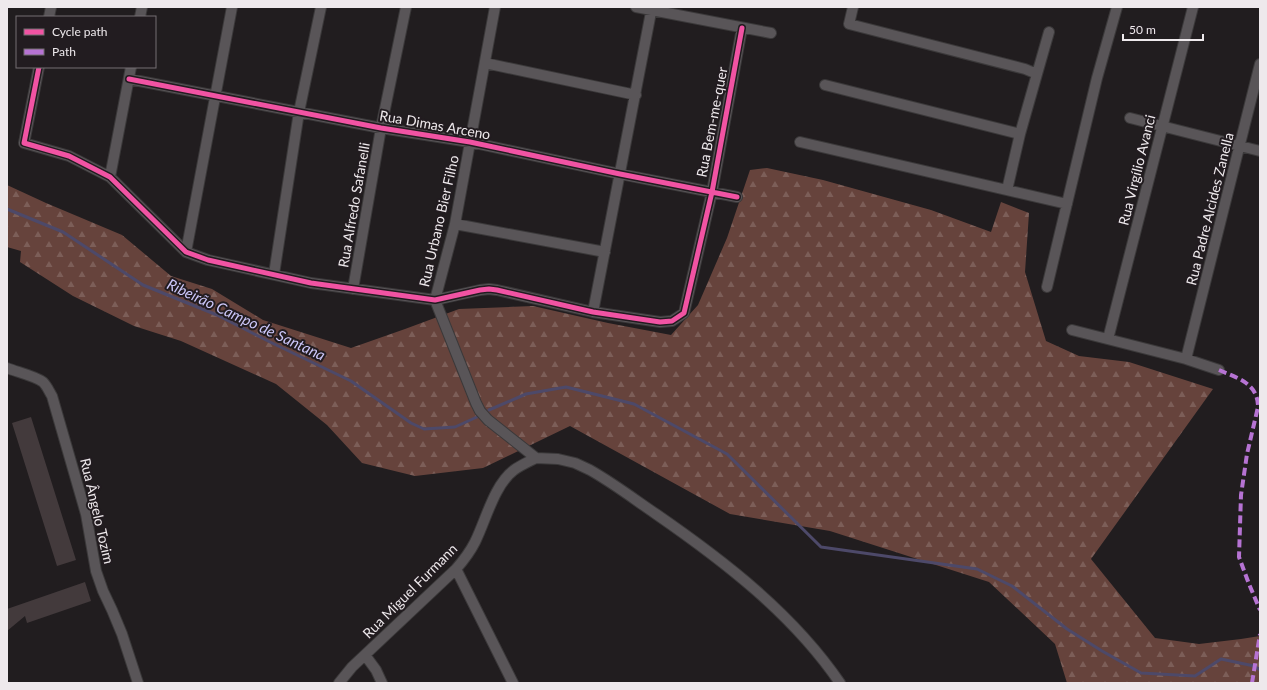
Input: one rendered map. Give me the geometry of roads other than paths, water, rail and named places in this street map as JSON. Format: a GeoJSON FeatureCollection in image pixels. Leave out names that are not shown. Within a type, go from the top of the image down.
{"type":"FeatureCollection","features":[{"type":"Feature","properties":{"kind":"street"},"geometry":{"type":"LineString","coordinates":[[186,252],[232,7]]}},
{"type":"Feature","properties":{"kind":"street"},"geometry":{"type":"LineString","coordinates":[[274,274],[299,112],[321,7]]}},
{"type":"Feature","properties":{"kind":"street","name":"Rua Alfredo Safanelli"},"geometry":{"type":"LineString","coordinates":[[353,289],[381,128],[406,7]]}},
{"type":"Feature","properties":{"kind":"street","name":"Rua Urbano Bier Filho"},"geometry":{"type":"LineString","coordinates":[[435,300],[455,224],[495,7]]}},
{"type":"Feature","properties":{"kind":"street"},"geometry":{"type":"LineString","coordinates":[[636,7],[652,8],[771,33]]}},
{"type":"Feature","properties":{"kind":"street"},"geometry":{"type":"LineString","coordinates":[[853,7],[849,24],[1025,69],[1037,74]]}},
{"type":"Feature","properties":{"kind":"street"},"geometry":{"type":"LineString","coordinates":[[1047,287],[1097,78],[1117,7]]}},
{"type":"Feature","properties":{"kind":"street","name":"Rua Virgílio Avanci"},"geometry":{"type":"LineString","coordinates":[[1108,339],[1193,7]]}},
{"type":"Feature","properties":{"kind":"street"},"geometry":{"type":"LineString","coordinates":[[39,68],[24,143],[69,156],[110,177],[186,252],[208,260],[311,283],[435,300],[480,290],[493,290],[593,312],[652,8]]}},
{"type":"Feature","properties":{"kind":"street","name":"Rua Bem-me-quer"},"geometry":{"type":"LineString","coordinates":[[593,312],[660,322],[672,321],[684,313],[712,192],[742,28]]}},
{"type":"Feature","properties":{"kind":"street"},"geometry":{"type":"LineString","coordinates":[[1007,190],[1020,134],[1049,32]]}},
{"type":"Feature","properties":{"kind":"street"},"geometry":{"type":"LineString","coordinates":[[485,63],[636,95]]}},
{"type":"Feature","properties":{"kind":"street","name":"Rua Padre Alcides Zanella"},"geometry":{"type":"LineString","coordinates":[[1186,359],[1260,64]]}},
{"type":"Feature","properties":{"kind":"street"},"geometry":{"type":"LineString","coordinates":[[110,177],[131,68]]}},
{"type":"Feature","properties":{"kind":"street","name":"Rua Dimas Arceno"},"geometry":{"type":"LineString","coordinates":[[128,79],[381,128],[470,142],[737,197]]}},
{"type":"Feature","properties":{"kind":"street"},"geometry":{"type":"LineString","coordinates":[[824,85],[1020,134]]}},
{"type":"Feature","properties":{"kind":"street"},"geometry":{"type":"LineString","coordinates":[[1130,118],[1260,151]]}},
{"type":"Feature","properties":{"kind":"street"},"geometry":{"type":"LineString","coordinates":[[800,142],[1067,204]]}},
{"type":"Feature","properties":{"kind":"street"},"geometry":{"type":"LineString","coordinates":[[455,224],[605,252]]}},
{"type":"Feature","properties":{"kind":"street"},"geometry":{"type":"LineString","coordinates":[[435,300],[476,403],[480,411],[488,420],[536,458],[558,459],[575,463],[590,470],[713,554],[739,575],[787,620],[820,655],[840,683]]}},
{"type":"Feature","properties":{"kind":"street"},"geometry":{"type":"LineString","coordinates":[[1072,330],[1186,359],[1219,370]]}},
{"type":"Feature","properties":{"kind":"street","name":"Rua Ângelo Tozim"},"geometry":{"type":"LineString","coordinates":[[7,368],[38,379],[44,383],[52,396],[86,514],[96,571],[118,623],[138,683]]}},
{"type":"Feature","properties":{"kind":"street","name":"Rua Miguel Furmann"},"geometry":{"type":"LineString","coordinates":[[339,683],[352,667],[456,569],[475,543],[499,489],[506,478],[514,470],[536,458]]}},
{"type":"Feature","properties":{"kind":"street"},"geometry":{"type":"LineString","coordinates":[[456,569],[513,683]]}},
{"type":"Feature","properties":{"kind":"street"},"geometry":{"type":"LineString","coordinates":[[365,655],[376,670],[382,683]]}},
{"type":"Feature","properties":{"kind":"waterway","name":"Ribeirão Campo de Santana"},"geometry":{"type":"LineString","coordinates":[[7,209],[63,232],[143,285],[217,315],[351,381],[411,423],[424,429],[455,427],[477,417]]}},
{"type":"Feature","properties":{"kind":"waterway","name":"Ribeirão Campo de Santana"},"geometry":{"type":"LineString","coordinates":[[489,410],[526,394],[566,387],[634,404],[727,454],[821,547],[977,569],[1012,586],[1067,629],[1141,673],[1195,676],[1221,659],[1254,666],[1260,670]]}}]}
